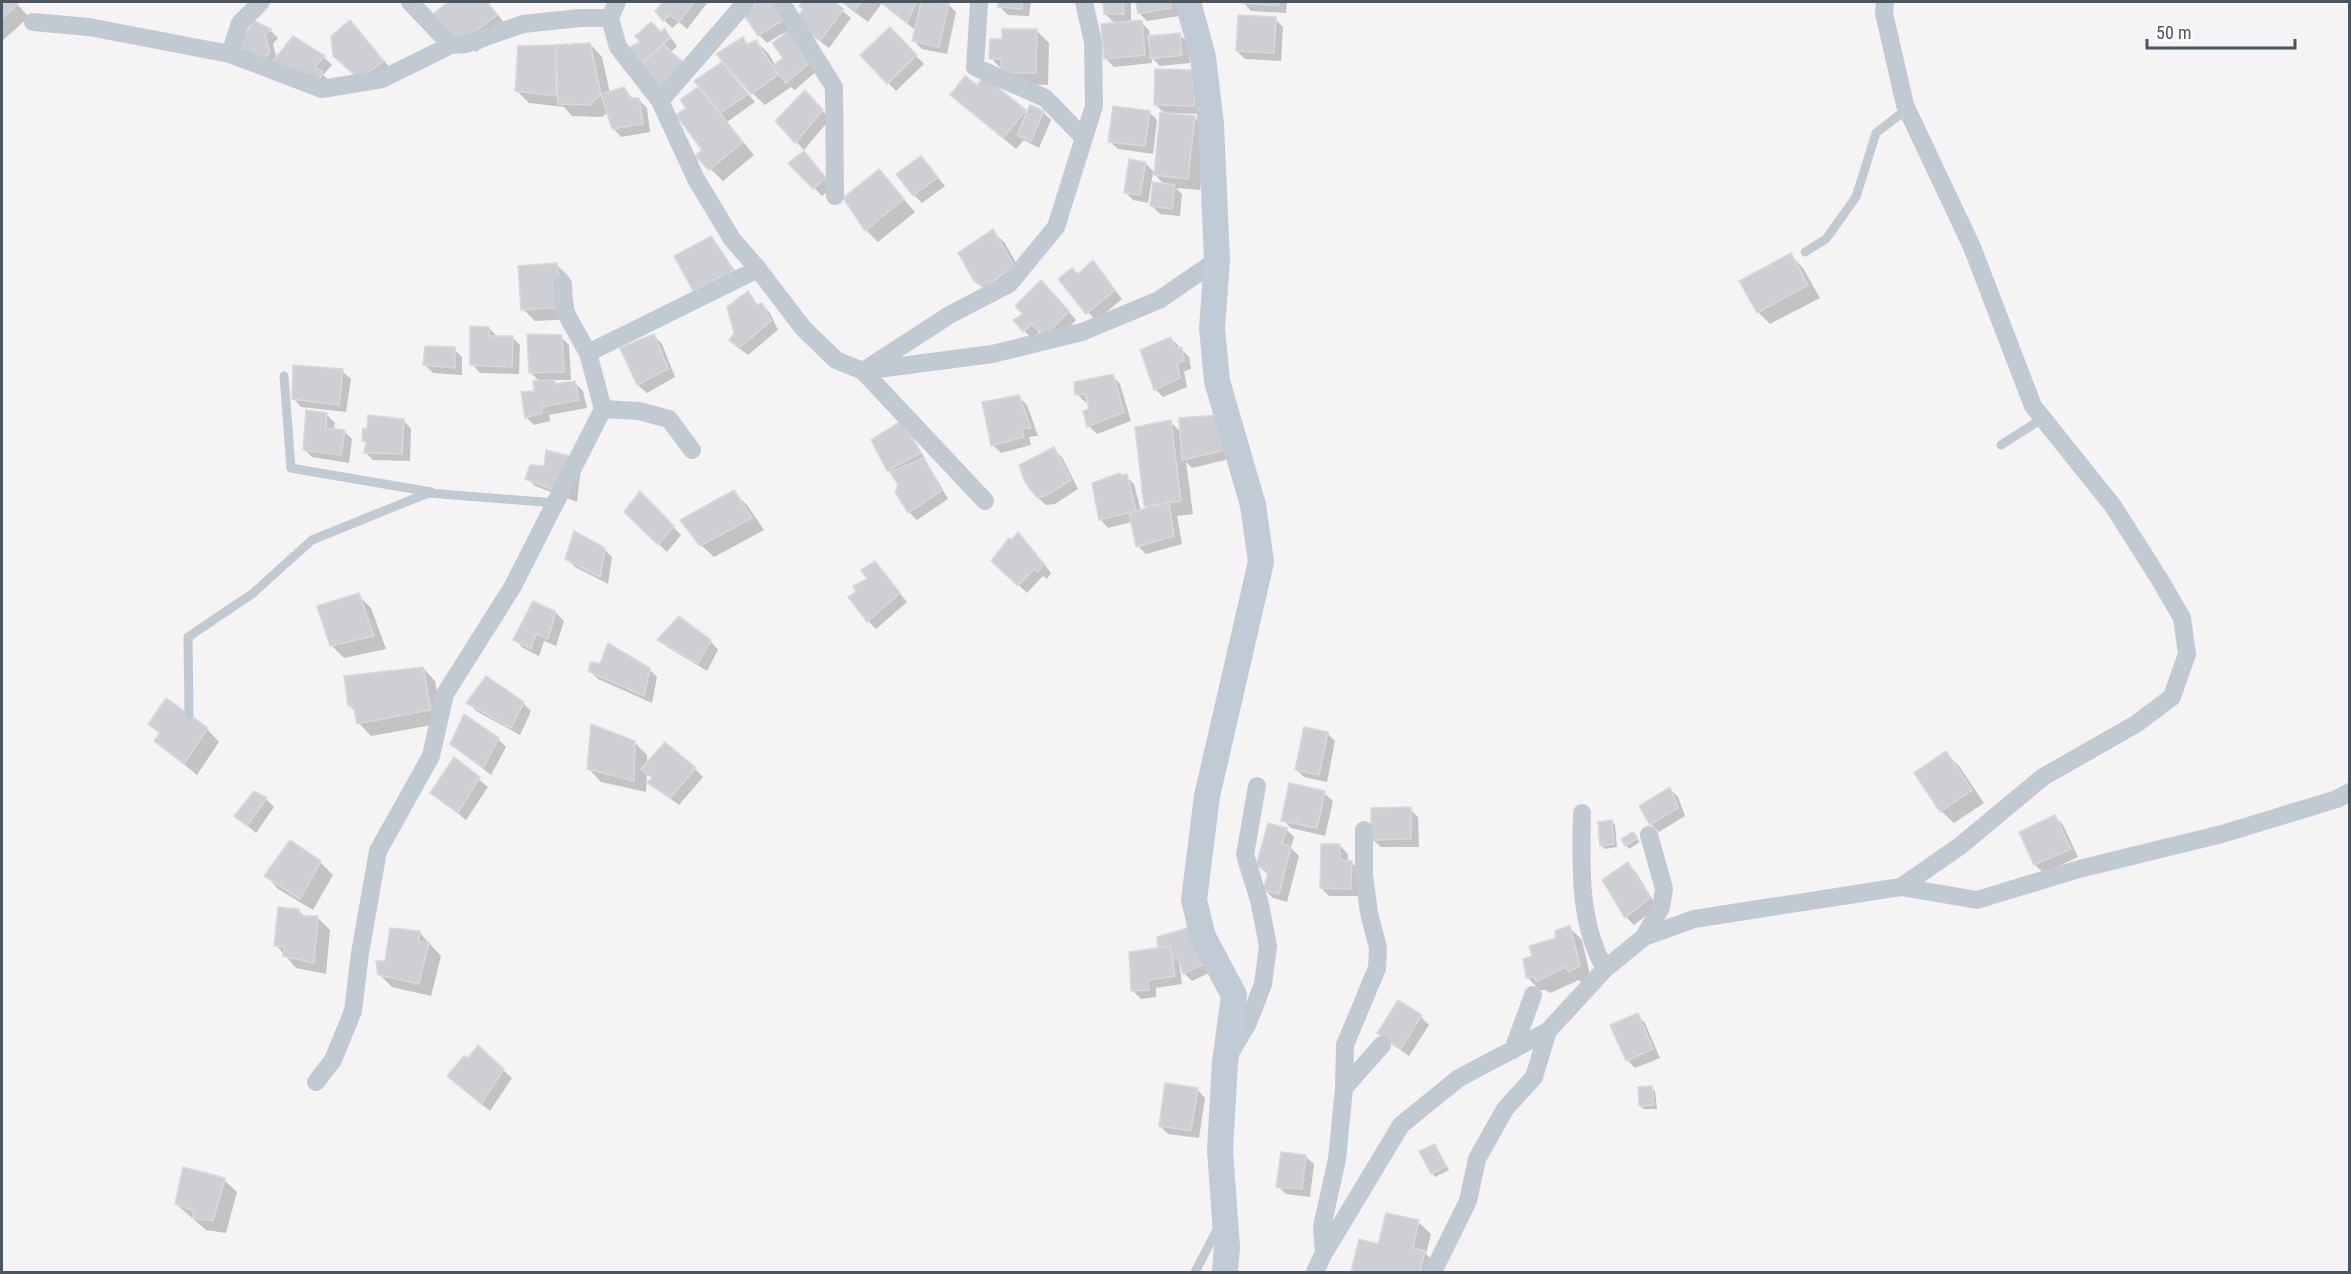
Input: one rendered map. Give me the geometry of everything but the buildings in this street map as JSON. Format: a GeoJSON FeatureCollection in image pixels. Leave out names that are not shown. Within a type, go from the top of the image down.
{"type":"FeatureCollection","features":[{"type":"Feature","properties":{"kind":"main road"},"geometry":{"type":"LineString","coordinates":[[1188,2],[1203,57],[1211,124],[1217,260],[1212,328],[1217,381],[1253,505],[1261,562],[1207,795],[1194,900],[1203,937],[1234,995],[1225,1063],[1220,1150],[1227,1246],[1225,1272]]}},
{"type":"Feature","properties":{"kind":"street"},"geometry":{"type":"LineString","coordinates":[[230,54],[240,23],[261,2]]}},
{"type":"Feature","properties":{"kind":"street"},"geometry":{"type":"LineString","coordinates":[[410,2],[451,45]]}},
{"type":"Feature","properties":{"kind":"street"},"geometry":{"type":"LineString","coordinates":[[660,100],[746,2]]}},
{"type":"Feature","properties":{"kind":"street"},"geometry":{"type":"LineString","coordinates":[[781,2],[834,87],[835,196]]}},
{"type":"Feature","properties":{"kind":"street"},"geometry":{"type":"LineString","coordinates":[[863,371],[951,314],[1009,284],[1056,227],[1094,106],[1093,42],[1084,2]]}},
{"type":"Feature","properties":{"kind":"street"},"geometry":{"type":"LineString","coordinates":[[1885,2],[1884,13],[1907,109],[1972,247],[2033,406],[2114,506],[2160,580],[2182,618],[2187,654],[2172,697],[2136,724],[2043,777],[1960,846],[1901,887]]}},
{"type":"Feature","properties":{"kind":"street"},"geometry":{"type":"LineString","coordinates":[[978,3],[975,67],[1045,98],[1084,138]]}},
{"type":"Feature","properties":{"kind":"street"},"geometry":{"type":"LineString","coordinates":[[33,22],[89,27],[230,54],[322,89],[382,79],[451,45],[466,44],[523,24],[580,18],[613,10],[618,47],[660,100],[696,179],[732,239],[803,328],[836,360],[863,371],[986,501]]}},
{"type":"Feature","properties":{"kind":"street"},"geometry":{"type":"LineString","coordinates":[[863,371],[992,354],[1082,332],[1159,300],[1217,260]]}},
{"type":"Feature","properties":{"kind":"street"},"geometry":{"type":"LineString","coordinates":[[588,353],[758,269]]}},
{"type":"Feature","properties":{"kind":"street"},"geometry":{"type":"LineString","coordinates":[[316,1082],[333,1060],[354,1011],[361,943],[378,851],[431,756],[445,694],[513,586],[603,409],[588,353],[564,310],[562,284]]}},
{"type":"Feature","properties":{"kind":"street"},"geometry":{"type":"LineString","coordinates":[[603,409],[639,411],[669,419],[692,450]]}},
{"type":"Feature","properties":{"kind":"street"},"geometry":{"type":"LineString","coordinates":[[1225,1063],[1248,1023],[1263,984],[1268,946],[1259,900],[1245,855],[1257,786]]}},
{"type":"Feature","properties":{"kind":"street"},"geometry":{"type":"LineString","coordinates":[[1315,1272],[1324,1253],[1401,1125],[1459,1078],[1548,1031],[1605,969],[1644,937],[1694,919],[1901,887],[1977,900],[2079,869],[2222,834],[2337,799],[2349,792]]}},
{"type":"Feature","properties":{"kind":"street"},"geometry":{"type":"LineString","coordinates":[[1582,813],[1581,875],[1586,920],[1596,952],[1605,969]]}},
{"type":"Feature","properties":{"kind":"street"},"geometry":{"type":"LineString","coordinates":[[1324,1253],[1322,1227],[1337,1159],[1346,1045],[1377,968],[1378,948],[1369,913],[1364,875],[1364,830]]}},
{"type":"Feature","properties":{"kind":"street"},"geometry":{"type":"LineString","coordinates":[[1644,937],[1660,907],[1664,889],[1649,835]]}},
{"type":"Feature","properties":{"kind":"street"},"geometry":{"type":"LineString","coordinates":[[1513,1050],[1533,995]]}},
{"type":"Feature","properties":{"kind":"street"},"geometry":{"type":"LineString","coordinates":[[1433,1272],[1468,1201],[1477,1159],[1505,1109],[1534,1077],[1548,1031]]}},
{"type":"Feature","properties":{"kind":"street"},"geometry":{"type":"LineString","coordinates":[[1344,1088],[1382,1045]]}},
{"type":"Feature","properties":{"kind":"lane"},"geometry":{"type":"LineString","coordinates":[[1805,252],[1826,239],[1856,197],[1876,133],[1907,109]]}},
{"type":"Feature","properties":{"kind":"lane"},"geometry":{"type":"LineString","coordinates":[[284,376],[291,468],[447,495]]}},
{"type":"Feature","properties":{"kind":"lane"},"geometry":{"type":"LineString","coordinates":[[2001,445],[2043,418]]}},
{"type":"Feature","properties":{"kind":"lane"},"geometry":{"type":"LineString","coordinates":[[189,715],[188,637],[252,594],[312,540],[428,493],[555,503]]}},
{"type":"Feature","properties":{"kind":"lane"},"geometry":{"type":"LineString","coordinates":[[1195,1272],[1224,1216]]}}]}
